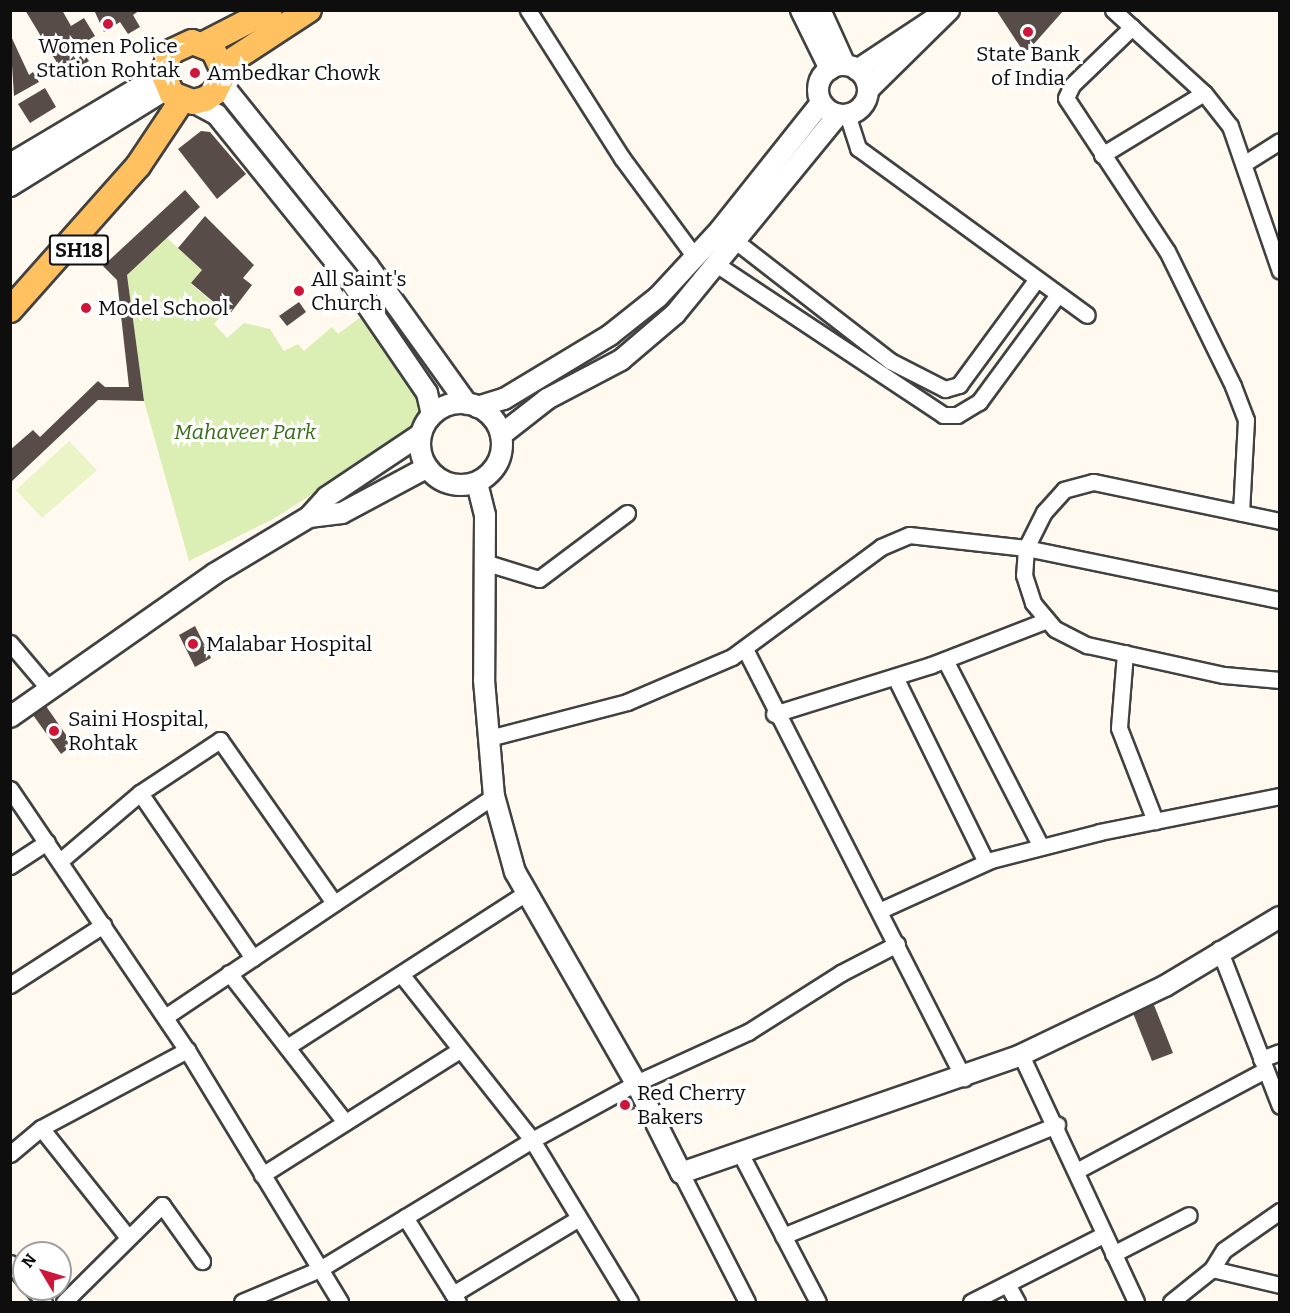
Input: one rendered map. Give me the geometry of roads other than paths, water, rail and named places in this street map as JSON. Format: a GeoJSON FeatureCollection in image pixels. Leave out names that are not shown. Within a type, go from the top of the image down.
{"type":"FeatureCollection","features":[{"type":"Feature","properties":{"kind":"main road","name":"SH18"},"geometry":{"type":"LineString","coordinates":[[10,328],[118,206],[177,91],[171,52],[192,42],[204,44],[270,10]]}},
{"type":"Feature","properties":{"kind":"main road","name":"SH18"},"geometry":{"type":"LineString","coordinates":[[177,91],[214,93],[222,77],[246,48],[309,10]]}},
{"type":"Feature","properties":{"kind":"main road"},"geometry":{"type":"LineString","coordinates":[[204,44],[213,50],[222,77]]}},
{"type":"Feature","properties":{"kind":"main road","name":"SH18"},"geometry":{"type":"LineString","coordinates":[[10,289],[96,191],[138,166]]}},
{"type":"Feature","properties":{"kind":"main road"},"geometry":{"type":"LineString","coordinates":[[10,310],[138,166]]}},
{"type":"Feature","properties":{"kind":"street"},"geometry":{"type":"LineString","coordinates":[[528,10],[622,158],[695,257]]}},
{"type":"Feature","properties":{"kind":"street"},"geometry":{"type":"LineString","coordinates":[[801,10],[844,68],[868,90]]}},
{"type":"Feature","properties":{"kind":"street"},"geometry":{"type":"LineString","coordinates":[[820,10],[844,68]]}},
{"type":"Feature","properties":{"kind":"street"},"geometry":{"type":"LineString","coordinates":[[1113,10],[1204,93],[1230,126],[1245,163],[1280,271]]}},
{"type":"Feature","properties":{"kind":"street"},"geometry":{"type":"LineString","coordinates":[[946,14],[928,20],[844,68],[818,87],[821,103],[842,115],[858,148],[1087,315]]}},
{"type":"Feature","properties":{"kind":"street"},"geometry":{"type":"LineString","coordinates":[[501,435],[547,399],[621,360],[675,314],[718,267],[842,115],[860,108],[868,90],[936,29],[946,14]]}},
{"type":"Feature","properties":{"kind":"street"},"geometry":{"type":"LineString","coordinates":[[1132,27],[1072,86],[1066,98],[1167,251],[1246,420],[1241,513]]}},
{"type":"Feature","properties":{"kind":"street"},"geometry":{"type":"LineString","coordinates":[[222,77],[472,405],[501,435],[501,454],[492,471],[477,483],[458,486],[440,480],[426,468],[421,434]]}},
{"type":"Feature","properties":{"kind":"street"},"geometry":{"type":"LineString","coordinates":[[10,186],[47,152],[86,127],[177,91],[217,115],[351,280],[427,393],[432,414],[421,434],[327,497],[309,517],[214,574],[10,717]]}},
{"type":"Feature","properties":{"kind":"street"},"geometry":{"type":"LineString","coordinates":[[1102,155],[1204,93]]}},
{"type":"Feature","properties":{"kind":"street"},"geometry":{"type":"LineString","coordinates":[[432,414],[504,399],[610,335],[695,257],[821,103]]}},
{"type":"Feature","properties":{"kind":"street"},"geometry":{"type":"LineString","coordinates":[[1245,163],[1280,141]]}},
{"type":"Feature","properties":{"kind":"street"},"geometry":{"type":"LineString","coordinates":[[10,165],[47,152]]}},
{"type":"Feature","properties":{"kind":"street"},"geometry":{"type":"LineString","coordinates":[[738,243],[890,361],[945,389],[959,385],[1036,280]]}},
{"type":"Feature","properties":{"kind":"street"},"geometry":{"type":"LineString","coordinates":[[718,267],[943,415],[957,415],[979,402],[1058,296]]}},
{"type":"Feature","properties":{"kind":"street"},"geometry":{"type":"LineString","coordinates":[[309,517],[342,513],[426,468]]}},
{"type":"Feature","properties":{"kind":"street"},"geometry":{"type":"LineString","coordinates":[[1280,521],[1093,482],[1064,490],[1044,512],[1026,548],[1024,575],[1032,603],[1047,620],[1087,645],[1280,680]]}},
{"type":"Feature","properties":{"kind":"street"},"geometry":{"type":"LineString","coordinates":[[477,483],[487,563],[489,738],[494,796],[526,893],[636,1083],[747,1302]]}},
{"type":"Feature","properties":{"kind":"street"},"geometry":{"type":"LineString","coordinates":[[487,563],[539,579],[627,513]]}},
{"type":"Feature","properties":{"kind":"street"},"geometry":{"type":"LineString","coordinates":[[489,738],[627,702],[745,649],[881,547],[909,535],[1026,548],[1280,600]]}},
{"type":"Feature","properties":{"kind":"street"},"geometry":{"type":"LineString","coordinates":[[774,714],[945,660],[1047,620]]}},
{"type":"Feature","properties":{"kind":"street"},"geometry":{"type":"LineString","coordinates":[[10,643],[49,689]]}},
{"type":"Feature","properties":{"kind":"street"},"geometry":{"type":"LineString","coordinates":[[745,649],[774,714],[881,910],[964,1078]]}},
{"type":"Feature","properties":{"kind":"street"},"geometry":{"type":"LineString","coordinates":[[1125,653],[1119,728],[1155,821]]}},
{"type":"Feature","properties":{"kind":"street"},"geometry":{"type":"LineString","coordinates":[[945,660],[1041,847]]}},
{"type":"Feature","properties":{"kind":"street"},"geometry":{"type":"LineString","coordinates":[[895,677],[986,862]]}},
{"type":"Feature","properties":{"kind":"street"},"geometry":{"type":"LineString","coordinates":[[60,861],[140,793],[211,741],[223,742],[334,903]]}},
{"type":"Feature","properties":{"kind":"street"},"geometry":{"type":"LineString","coordinates":[[10,789],[187,1050],[340,1302]]}},
{"type":"Feature","properties":{"kind":"street"},"geometry":{"type":"LineString","coordinates":[[140,793],[253,958]]}},
{"type":"Feature","properties":{"kind":"street"},"geometry":{"type":"LineString","coordinates":[[165,1017],[494,796]]}},
{"type":"Feature","properties":{"kind":"street"},"geometry":{"type":"LineString","coordinates":[[881,910],[986,862],[1155,821],[1280,796]]}},
{"type":"Feature","properties":{"kind":"street"},"geometry":{"type":"LineString","coordinates":[[10,866],[47,842]]}},
{"type":"Feature","properties":{"kind":"street"},"geometry":{"type":"LineString","coordinates":[[287,1047],[526,893]]}},
{"type":"Feature","properties":{"kind":"street"},"geometry":{"type":"LineString","coordinates":[[681,1173],[739,1151],[964,1078],[1022,1055],[1165,986],[1219,949],[1280,917]]}},
{"type":"Feature","properties":{"kind":"street"},"geometry":{"type":"LineString","coordinates":[[10,985],[103,925]]}},
{"type":"Feature","properties":{"kind":"street"},"geometry":{"type":"LineString","coordinates":[[242,1302],[320,1269],[532,1140],[636,1083],[748,1032],[841,973],[897,944]]}},
{"type":"Feature","properties":{"kind":"street"},"geometry":{"type":"LineString","coordinates":[[1219,949],[1280,1106]]}},
{"type":"Feature","properties":{"kind":"street"},"geometry":{"type":"LineString","coordinates":[[230,973],[345,1122]]}},
{"type":"Feature","properties":{"kind":"street"},"geometry":{"type":"LineString","coordinates":[[401,974],[532,1140],[627,1302]]}},
{"type":"Feature","properties":{"kind":"street"},"geometry":{"type":"LineString","coordinates":[[10,1154],[41,1128],[187,1050]]}},
{"type":"Feature","properties":{"kind":"street"},"geometry":{"type":"LineString","coordinates":[[262,1174],[460,1050]]}},
{"type":"Feature","properties":{"kind":"street"},"geometry":{"type":"LineString","coordinates":[[1078,1170],[1280,1052]]}},
{"type":"Feature","properties":{"kind":"street"},"geometry":{"type":"LineString","coordinates":[[1022,1055],[1078,1170],[1103,1235],[1136,1302]]}},
{"type":"Feature","properties":{"kind":"street"},"geometry":{"type":"LineString","coordinates":[[783,1236],[1057,1125]]}},
{"type":"Feature","properties":{"kind":"street"},"geometry":{"type":"LineString","coordinates":[[41,1128],[126,1235]]}},
{"type":"Feature","properties":{"kind":"street"},"geometry":{"type":"LineString","coordinates":[[739,1151],[818,1302]]}},
{"type":"Feature","properties":{"kind":"street"},"geometry":{"type":"LineString","coordinates":[[64,1302],[126,1235],[162,1205],[202,1261]]}},
{"type":"Feature","properties":{"kind":"street"},"geometry":{"type":"LineString","coordinates":[[1171,1302],[1212,1269],[1224,1250],[1280,1211]]}},
{"type":"Feature","properties":{"kind":"street"},"geometry":{"type":"LineString","coordinates":[[1113,1254],[1189,1215]]}},
{"type":"Feature","properties":{"kind":"street"},"geometry":{"type":"LineString","coordinates":[[405,1217],[456,1298],[579,1218]]}},
{"type":"Feature","properties":{"kind":"street"},"geometry":{"type":"LineString","coordinates":[[971,1302],[1103,1235]]}},
{"type":"Feature","properties":{"kind":"street"},"geometry":{"type":"LineString","coordinates":[[1212,1269],[1280,1285]]}},
{"type":"Feature","properties":{"kind":"street"},"geometry":{"type":"LineString","coordinates":[[1007,1284],[1017,1302]]}},
{"type":"Feature","properties":{"kind":"place","name":"Women Police Station Rohtak"},"geometry":{"type":"Point","coordinates":[108,24]}},
{"type":"Feature","properties":{"kind":"place","name":"State Bank of India"},"geometry":{"type":"Point","coordinates":[1028,32]}},
{"type":"Feature","properties":{"kind":"place","name":"Ambedkar Chowk"},"geometry":{"type":"Point","coordinates":[195,73]}},
{"type":"Feature","properties":{"kind":"place","name":"All Saint's Church"},"geometry":{"type":"Point","coordinates":[299,291]}},
{"type":"Feature","properties":{"kind":"place","name":"Model School"},"geometry":{"type":"Point","coordinates":[86,308]}},
{"type":"Feature","properties":{"kind":"place","name":"Malabar Hospital"},"geometry":{"type":"Point","coordinates":[193,644]}},
{"type":"Feature","properties":{"kind":"place","name":"Saini Hospital, Rohtak"},"geometry":{"type":"Point","coordinates":[54,731]}},
{"type":"Feature","properties":{"kind":"place","name":"Red Cherry Bakers"},"geometry":{"type":"Point","coordinates":[625,1105]}},
{"type":"Feature","properties":{"kind":"park label","name":"Mahaveer Park"},"geometry":{"type":"Point","coordinates":[245,432]}}]}
